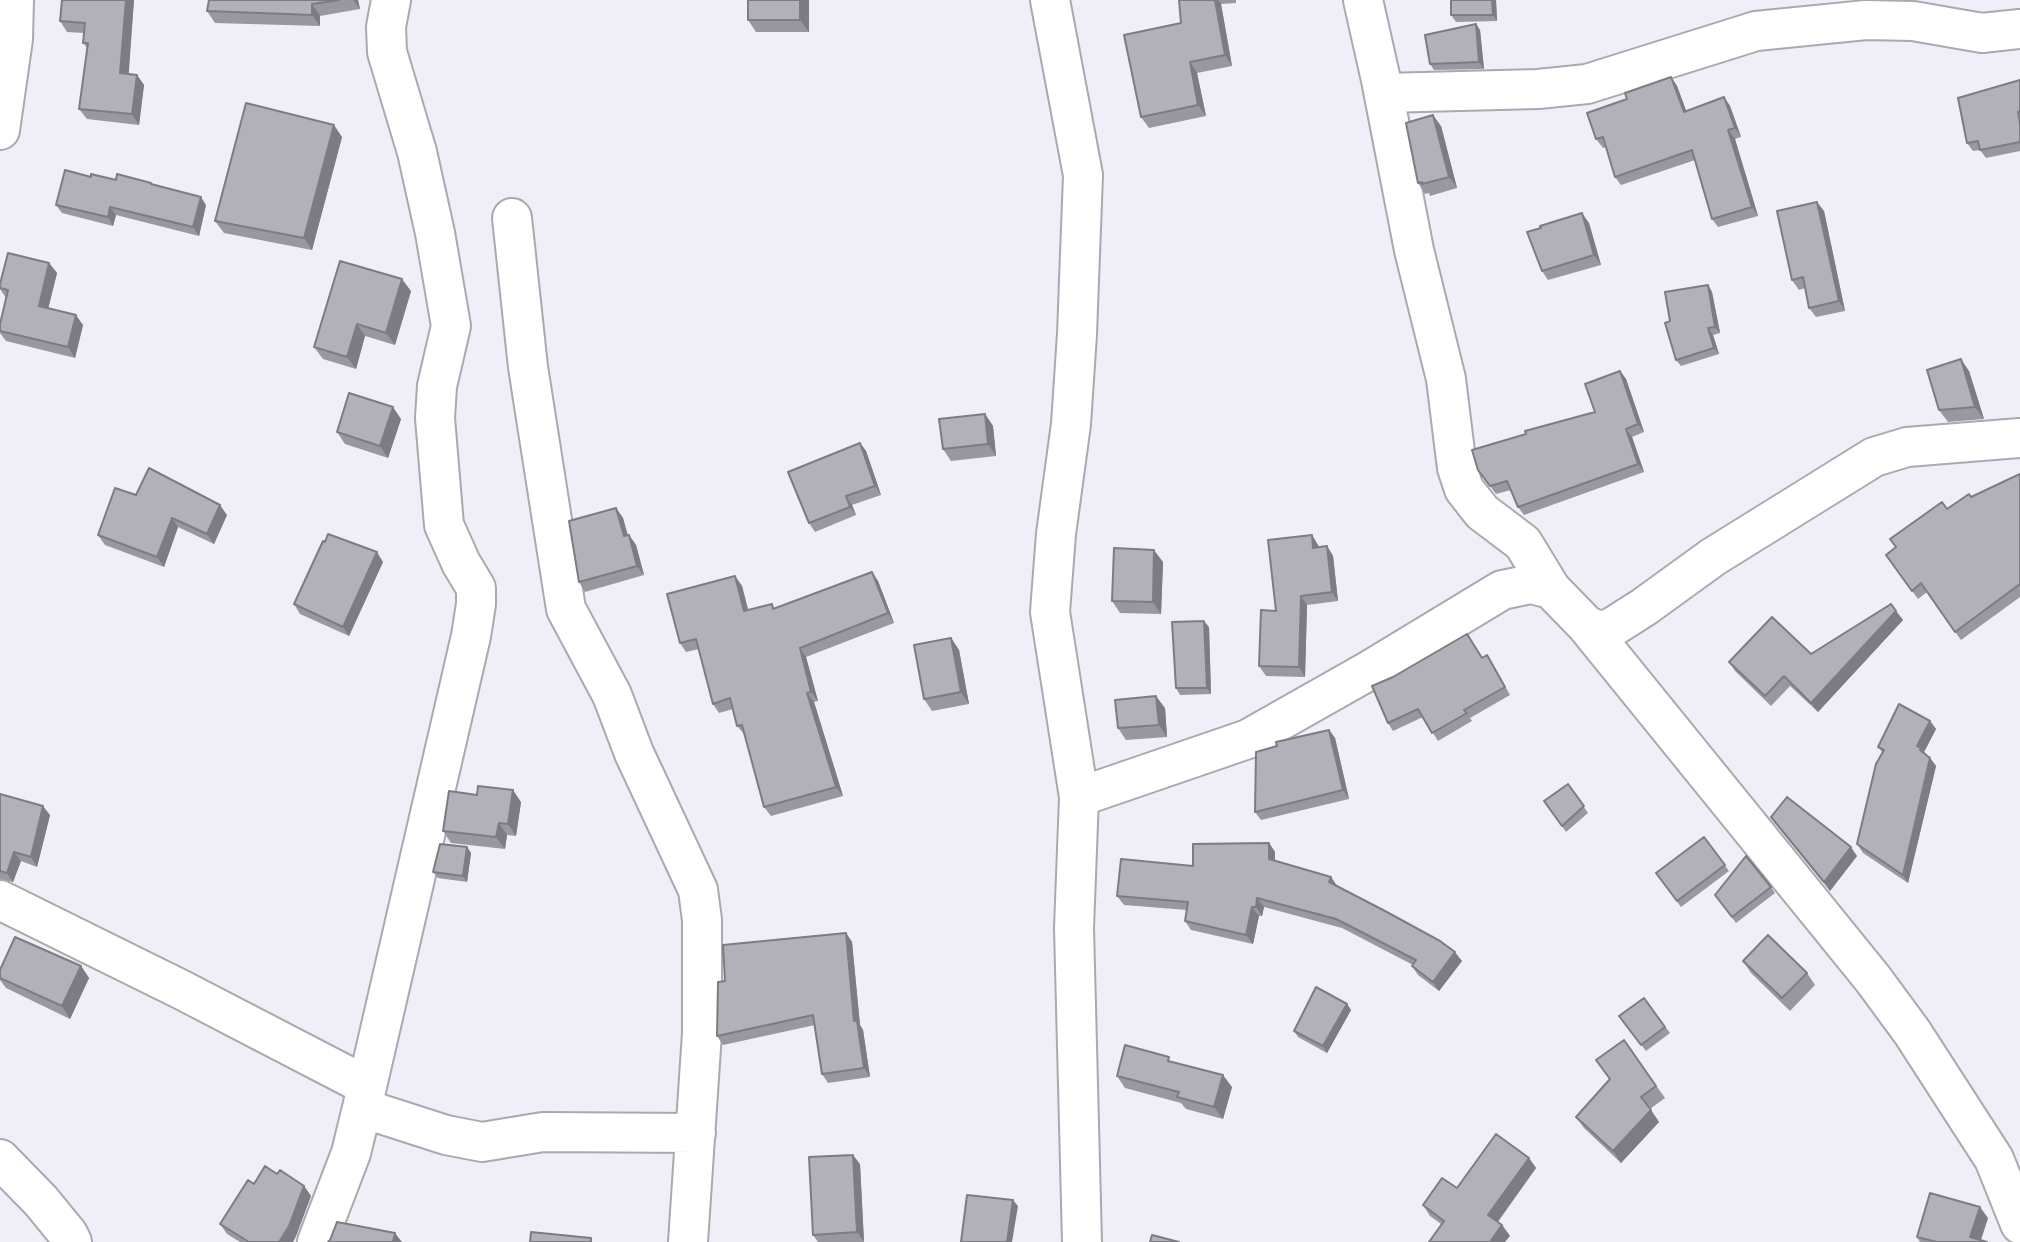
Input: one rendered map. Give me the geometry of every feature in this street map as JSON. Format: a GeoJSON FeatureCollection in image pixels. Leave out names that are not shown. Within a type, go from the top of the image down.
{"type":"FeatureCollection","features":[{"type":"Feature","properties":{"kind":"street"},"geometry":{"type":"LineString","coordinates":[[0,130],[13,39],[14,0]]}},
{"type":"Feature","properties":{"kind":"street"},"geometry":{"type":"LineString","coordinates":[[317,1242],[351,1153],[471,636],[476,604],[476,588],[444,525],[435,418],[437,386],[451,326],[435,233],[417,152],[387,52],[386,27],[391,0]]}},
{"type":"Feature","properties":{"kind":"street"},"geometry":{"type":"LineString","coordinates":[[1050,0],[1083,176],[1071,424],[1056,534],[1050,612],[1079,797],[1074,928],[1082,1242]]}},
{"type":"Feature","properties":{"kind":"street"},"geometry":{"type":"LineString","coordinates":[[1363,0],[1414,250],[1446,379],[1457,468],[1464,489],[1482,512],[1523,543],[1552,589],[1586,625],[1873,979],[1912,1032],[1994,1159],[2020,1224]]}},
{"type":"Feature","properties":{"kind":"street"},"geometry":{"type":"LineString","coordinates":[[1384,93],[1538,89],[1587,84],[1756,30],[1867,20],[1913,21],[1982,33],[2020,29]]}},
{"type":"Feature","properties":{"kind":"street"},"geometry":{"type":"LineString","coordinates":[[512,218],[527,367],[566,610],[612,695],[634,753],[698,890],[702,920],[702,1033],[688,1242]]}},
{"type":"Feature","properties":{"kind":"street"},"geometry":{"type":"LineString","coordinates":[[1586,625],[1599,631],[1611,628],[1713,557],[1874,457],[1908,447],[2020,438]]}},
{"type":"Feature","properties":{"kind":"street"},"geometry":{"type":"LineString","coordinates":[[1079,797],[1248,739],[1370,670],[1502,590],[1531,584],[1552,589]]}},
{"type":"Feature","properties":{"kind":"street"},"geometry":{"type":"LineString","coordinates":[[0,900],[182,990],[364,1097],[446,1135],[482,1142],[543,1132],[696,1133]]}},
{"type":"Feature","properties":{"kind":"street"},"geometry":{"type":"LineString","coordinates":[[0,1159],[41,1201],[72,1242]]}},
{"type":"Feature","properties":{"kind":"building"},"geometry":{"type":"Polygon","coordinates":[[[62,0],[126,0],[120,73],[137,75],[132,114],[79,109],[88,43],[83,43],[85,23],[60,21],[62,0]]]}},
{"type":"Feature","properties":{"kind":"building"},"geometry":{"type":"Polygon","coordinates":[[[209,0],[339,0],[312,4],[312,15],[207,11],[209,0]]]}},
{"type":"Feature","properties":{"kind":"building"},"geometry":{"type":"Polygon","coordinates":[[[748,0],[800,0],[800,20],[748,20],[748,0]]]}},
{"type":"Feature","properties":{"kind":"building"},"geometry":{"type":"Polygon","coordinates":[[[1179,0],[1215,0],[1225,55],[1190,62],[1198,105],[1141,117],[1124,35],[1181,23],[1179,0]]]}},
{"type":"Feature","properties":{"kind":"building"},"geometry":{"type":"Polygon","coordinates":[[[1451,0],[1492,0],[1493,15],[1451,15],[1451,0]]]}},
{"type":"Feature","properties":{"kind":"building"},"geometry":{"type":"Polygon","coordinates":[[[1476,24],[1479,62],[1430,64],[1425,35],[1476,24]]]}},
{"type":"Feature","properties":{"kind":"building"},"geometry":{"type":"Polygon","coordinates":[[[1671,77],[1684,112],[1724,97],[1735,128],[1728,130],[1752,207],[1712,219],[1692,150],[1615,177],[1603,137],[1596,139],[1587,113],[1627,99],[1625,93],[1671,77]]]}},
{"type":"Feature","properties":{"kind":"building"},"geometry":{"type":"Polygon","coordinates":[[[2020,80],[2020,142],[1980,150],[1978,141],[1967,143],[1958,98],[2020,80]]]}},
{"type":"Feature","properties":{"kind":"building"},"geometry":{"type":"Polygon","coordinates":[[[246,103],[334,125],[304,238],[215,221],[246,103]]]}},
{"type":"Feature","properties":{"kind":"building"},"geometry":{"type":"Polygon","coordinates":[[[1433,115],[1449,177],[1422,184],[1418,183],[1406,123],[1433,115]]]}},
{"type":"Feature","properties":{"kind":"building"},"geometry":{"type":"Polygon","coordinates":[[[65,170],[116,180],[117,174],[201,197],[193,227],[110,207],[108,217],[56,205],[65,170]]]}},
{"type":"Feature","properties":{"kind":"building"},"geometry":{"type":"Polygon","coordinates":[[[1817,202],[1839,301],[1809,308],[1803,277],[1792,280],[1777,211],[1817,202]]]}},
{"type":"Feature","properties":{"kind":"building"},"geometry":{"type":"Polygon","coordinates":[[[1582,213],[1594,255],[1542,271],[1527,232],[1582,213]]]}},
{"type":"Feature","properties":{"kind":"building"},"geometry":{"type":"Polygon","coordinates":[[[8,253],[49,263],[39,306],[76,315],[68,347],[0,331],[8,290],[0,288],[0,284],[8,253]]]}},
{"type":"Feature","properties":{"kind":"building"},"geometry":{"type":"Polygon","coordinates":[[[340,261],[402,279],[386,333],[357,324],[347,357],[314,347],[340,261]]]}},
{"type":"Feature","properties":{"kind":"building"},"geometry":{"type":"Polygon","coordinates":[[[1708,285],[1715,327],[1708,328],[1714,348],[1676,360],[1665,323],[1670,321],[1665,292],[1708,285]]]}},
{"type":"Feature","properties":{"kind":"building"},"geometry":{"type":"Polygon","coordinates":[[[1961,359],[1975,407],[1939,410],[1927,370],[1961,359]]]}},
{"type":"Feature","properties":{"kind":"building"},"geometry":{"type":"Polygon","coordinates":[[[1620,371],[1638,424],[1626,429],[1638,464],[1518,507],[1507,481],[1490,486],[1478,470],[1472,450],[1526,434],[1525,431],[1595,412],[1585,384],[1620,371]]]}},
{"type":"Feature","properties":{"kind":"building"},"geometry":{"type":"Polygon","coordinates":[[[349,393],[393,407],[380,446],[337,432],[349,393]]]}},
{"type":"Feature","properties":{"kind":"building"},"geometry":{"type":"Polygon","coordinates":[[[985,414],[988,444],[943,449],[939,419],[985,414]]]}},
{"type":"Feature","properties":{"kind":"building"},"geometry":{"type":"Polygon","coordinates":[[[860,443],[875,486],[846,496],[850,507],[809,523],[788,472],[860,443]]]}},
{"type":"Feature","properties":{"kind":"building"},"geometry":{"type":"Polygon","coordinates":[[[149,468],[220,505],[207,534],[172,518],[157,557],[98,535],[115,488],[136,495],[149,468]]]}},
{"type":"Feature","properties":{"kind":"building"},"geometry":{"type":"Polygon","coordinates":[[[2020,474],[2020,584],[1955,632],[1921,583],[1912,591],[1886,555],[1896,547],[1890,539],[1942,502],[1947,509],[1969,494],[1971,497],[2020,474]]]}},
{"type":"Feature","properties":{"kind":"building"},"geometry":{"type":"Polygon","coordinates":[[[616,508],[624,536],[629,535],[637,566],[579,582],[569,521],[616,508]]]}},
{"type":"Feature","properties":{"kind":"building"},"geometry":{"type":"Polygon","coordinates":[[[328,534],[377,552],[343,627],[294,604],[328,534]]]}},
{"type":"Feature","properties":{"kind":"building"},"geometry":{"type":"Polygon","coordinates":[[[1312,535],[1313,548],[1327,546],[1332,592],[1301,596],[1299,667],[1259,666],[1261,610],[1276,611],[1268,540],[1312,535]]]}},
{"type":"Feature","properties":{"kind":"building"},"geometry":{"type":"Polygon","coordinates":[[[1114,548],[1154,550],[1153,602],[1112,601],[1114,548]]]}},
{"type":"Feature","properties":{"kind":"building"},"geometry":{"type":"Polygon","coordinates":[[[872,572],[888,613],[800,648],[811,692],[807,693],[836,787],[764,807],[742,725],[737,726],[730,698],[713,704],[696,639],[680,643],[667,594],[735,576],[744,611],[772,604],[773,609],[872,572]]]}},
{"type":"Feature","properties":{"kind":"building"},"geometry":{"type":"Polygon","coordinates":[[[1891,604],[1896,611],[1811,703],[1784,676],[1765,696],[1729,662],[1772,617],[1811,654],[1891,604]]]}},
{"type":"Feature","properties":{"kind":"building"},"geometry":{"type":"Polygon","coordinates":[[[1204,621],[1207,688],[1176,688],[1172,622],[1204,621]]]}},
{"type":"Feature","properties":{"kind":"building"},"geometry":{"type":"Polygon","coordinates":[[[1467,634],[1482,658],[1487,655],[1505,687],[1464,710],[1467,713],[1432,733],[1418,709],[1388,723],[1372,686],[1393,677],[1467,634]]]}},
{"type":"Feature","properties":{"kind":"building"},"geometry":{"type":"Polygon","coordinates":[[[951,638],[961,692],[924,699],[914,645],[951,638]]]}},
{"type":"Feature","properties":{"kind":"building"},"geometry":{"type":"Polygon","coordinates":[[[1156,696],[1159,725],[1118,728],[1115,700],[1156,696]]]}},
{"type":"Feature","properties":{"kind":"building"},"geometry":{"type":"Polygon","coordinates":[[[1899,704],[1930,721],[1917,746],[1930,758],[1903,875],[1857,844],[1876,764],[1884,750],[1878,747],[1899,704]]]}},
{"type":"Feature","properties":{"kind":"building"},"geometry":{"type":"Polygon","coordinates":[[[1329,730],[1343,790],[1255,812],[1256,752],[1277,746],[1276,742],[1329,730]]]}},
{"type":"Feature","properties":{"kind":"building"},"geometry":{"type":"Polygon","coordinates":[[[1568,784],[1584,806],[1562,826],[1544,801],[1568,784]]]}},
{"type":"Feature","properties":{"kind":"building"},"geometry":{"type":"Polygon","coordinates":[[[478,786],[513,790],[508,824],[499,823],[496,837],[443,831],[449,791],[477,795],[478,786]]]}},
{"type":"Feature","properties":{"kind":"building"},"geometry":{"type":"Polygon","coordinates":[[[0,794],[43,806],[31,857],[14,852],[7,873],[0,871],[0,794]]]}},
{"type":"Feature","properties":{"kind":"building"},"geometry":{"type":"Polygon","coordinates":[[[1787,797],[1851,847],[1824,882],[1771,817],[1787,797]]]}},
{"type":"Feature","properties":{"kind":"building"},"geometry":{"type":"Polygon","coordinates":[[[1704,837],[1725,865],[1677,901],[1656,873],[1704,837]]]}},
{"type":"Feature","properties":{"kind":"building"},"geometry":{"type":"Polygon","coordinates":[[[1269,843],[1269,859],[1331,877],[1329,882],[1440,941],[1455,952],[1433,982],[1412,966],[1416,960],[1336,919],[1257,898],[1256,907],[1252,907],[1246,935],[1185,921],[1188,902],[1117,896],[1121,859],[1193,866],[1193,844],[1269,843]]]}},
{"type":"Feature","properties":{"kind":"building"},"geometry":{"type":"Polygon","coordinates":[[[440,844],[467,847],[463,876],[433,872],[440,844]]]}},
{"type":"Feature","properties":{"kind":"building"},"geometry":{"type":"Polygon","coordinates":[[[1746,856],[1771,887],[1732,917],[1715,895],[1746,856]]]}},
{"type":"Feature","properties":{"kind":"building"},"geometry":{"type":"Polygon","coordinates":[[[846,933],[854,1021],[857,1021],[864,1068],[822,1074],[813,1015],[717,1036],[718,982],[725,981],[723,945],[846,933]]]}},
{"type":"Feature","properties":{"kind":"building"},"geometry":{"type":"Polygon","coordinates":[[[1768,935],[1807,973],[1782,998],[1743,961],[1768,935]]]}},
{"type":"Feature","properties":{"kind":"building"},"geometry":{"type":"Polygon","coordinates":[[[15,937],[81,966],[62,1006],[0,978],[0,970],[15,937]]]}},
{"type":"Feature","properties":{"kind":"building"},"geometry":{"type":"Polygon","coordinates":[[[1316,987],[1347,1004],[1323,1046],[1294,1031],[1316,987]]]}},
{"type":"Feature","properties":{"kind":"building"},"geometry":{"type":"Polygon","coordinates":[[[1644,998],[1665,1027],[1641,1045],[1619,1016],[1644,998]]]}},
{"type":"Feature","properties":{"kind":"building"},"geometry":{"type":"Polygon","coordinates":[[[1624,1040],[1656,1086],[1641,1097],[1651,1110],[1613,1151],[1576,1117],[1610,1079],[1596,1060],[1624,1040]]]}},
{"type":"Feature","properties":{"kind":"building"},"geometry":{"type":"Polygon","coordinates":[[[1125,1045],[1169,1057],[1168,1061],[1223,1075],[1214,1107],[1177,1097],[1179,1092],[1117,1076],[1125,1045]]]}},
{"type":"Feature","properties":{"kind":"building"},"geometry":{"type":"Polygon","coordinates":[[[1496,1134],[1529,1158],[1488,1215],[1502,1225],[1490,1242],[1429,1242],[1444,1221],[1423,1205],[1442,1178],[1457,1188],[1496,1134]]]}},
{"type":"Feature","properties":{"kind":"building"},"geometry":{"type":"Polygon","coordinates":[[[853,1155],[857,1232],[813,1235],[809,1157],[853,1155]]]}},
{"type":"Feature","properties":{"kind":"building"},"geometry":{"type":"Polygon","coordinates":[[[265,1166],[277,1174],[280,1170],[304,1186],[289,1226],[279,1242],[249,1242],[220,1224],[248,1180],[254,1184],[265,1166]]]}},
{"type":"Feature","properties":{"kind":"building"},"geometry":{"type":"Polygon","coordinates":[[[1930,1193],[1980,1207],[1970,1237],[1987,1242],[1937,1242],[1917,1237],[1930,1193]]]}},
{"type":"Feature","properties":{"kind":"building"},"geometry":{"type":"Polygon","coordinates":[[[967,1195],[1013,1200],[1007,1242],[961,1242],[967,1195]]]}},
{"type":"Feature","properties":{"kind":"building"},"geometry":{"type":"Polygon","coordinates":[[[337,1222],[395,1233],[393,1242],[328,1242],[337,1222]]]}},
{"type":"Feature","properties":{"kind":"building"},"geometry":{"type":"Polygon","coordinates":[[[531,1232],[591,1238],[591,1242],[530,1242],[531,1232]]]}},
{"type":"Feature","properties":{"kind":"building"},"geometry":{"type":"Polygon","coordinates":[[[1152,1235],[1179,1242],[1150,1242],[1152,1235]]]}}]}
